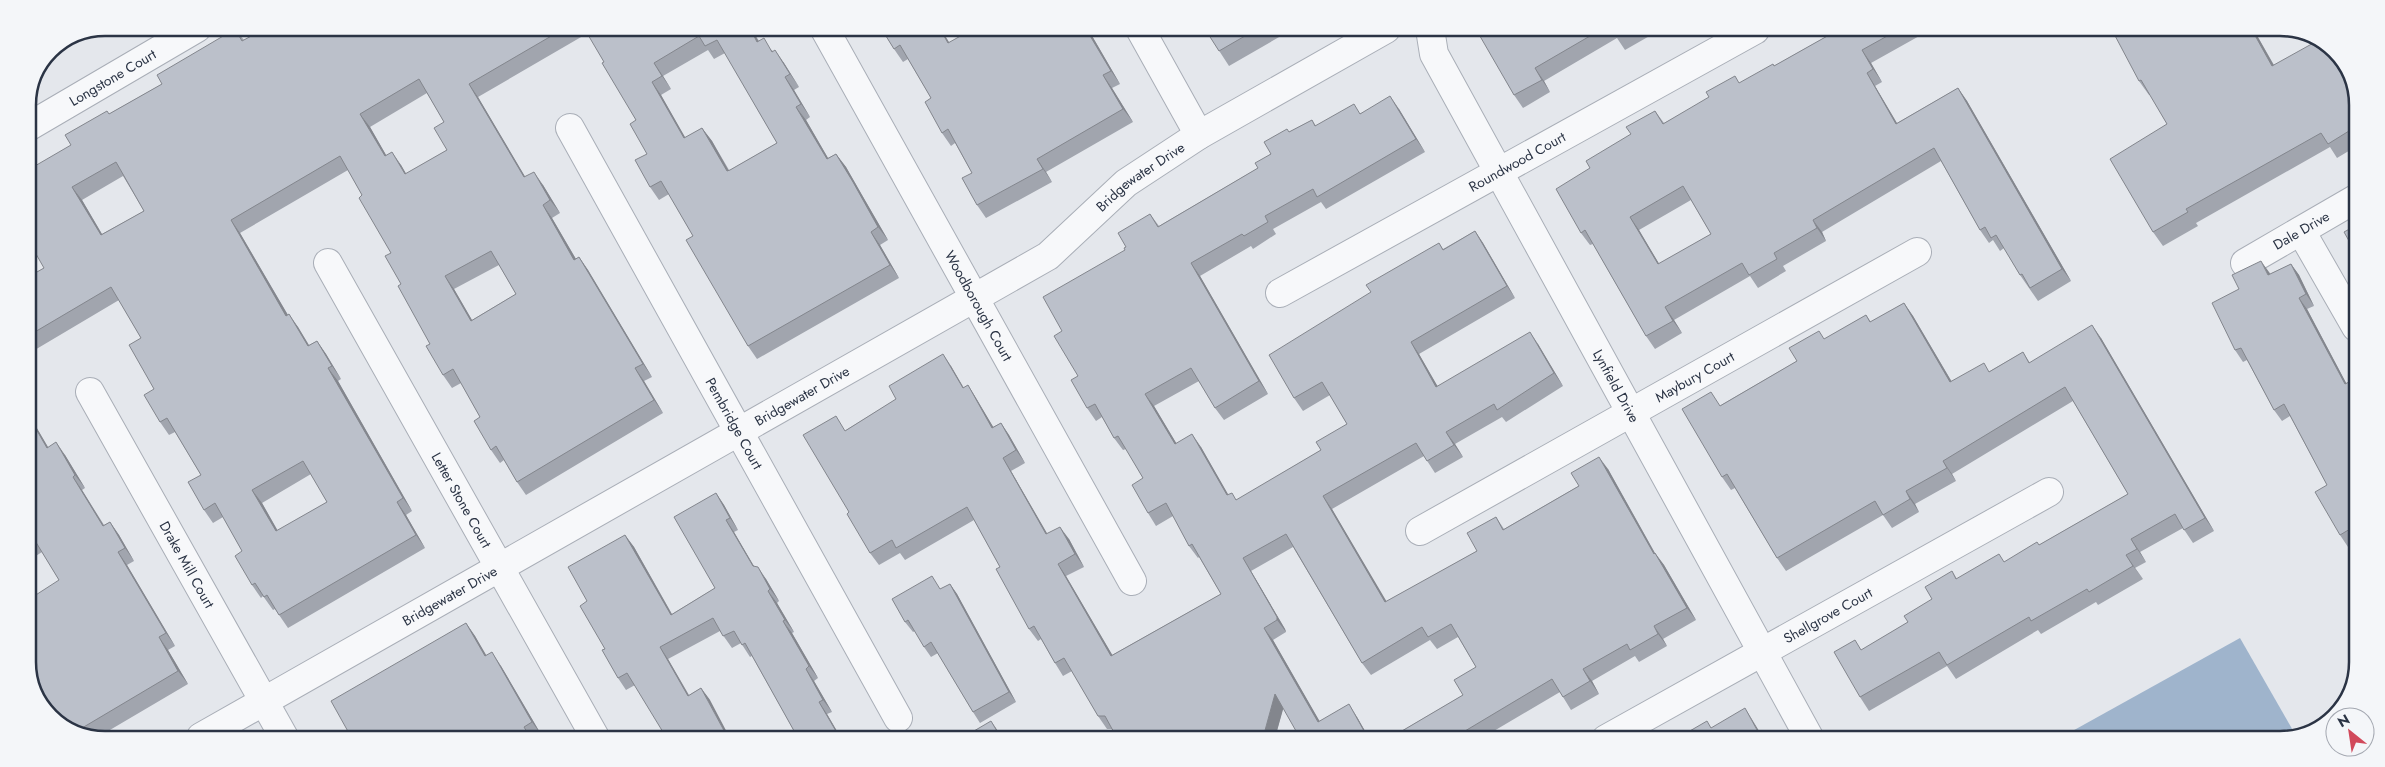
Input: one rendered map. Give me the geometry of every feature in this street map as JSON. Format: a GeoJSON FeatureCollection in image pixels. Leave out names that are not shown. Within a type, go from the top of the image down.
{"type":"FeatureCollection","features":[{"type":"Feature","properties":{"kind":"street","name":"Longstone Court"},"geometry":{"type":"LineString","coordinates":[[36,122],[183,36]]}},
{"type":"Feature","properties":{"kind":"street","name":"Woodborough Court"},"geometry":{"type":"LineString","coordinates":[[828,36],[1132,582]]}},
{"type":"Feature","properties":{"kind":"street"},"geometry":{"type":"LineString","coordinates":[[1144,36],[1199,135]]}},
{"type":"Feature","properties":{"kind":"street","name":"Bridgewater Drive"},"geometry":{"type":"LineString","coordinates":[[211,731],[1048,256],[1126,183],[1199,135],[1374,36]]}},
{"type":"Feature","properties":{"kind":"street","name":"Lynfield Drive"},"geometry":{"type":"LineString","coordinates":[[1431,36],[1434,54],[1806,731]]}},
{"type":"Feature","properties":{"kind":"street","name":"Roundwood Court"},"geometry":{"type":"LineString","coordinates":[[1280,293],[1743,36]]}},
{"type":"Feature","properties":{"kind":"street","name":"Pembridge Court"},"geometry":{"type":"LineString","coordinates":[[570,128],[898,718]]}},
{"type":"Feature","properties":{"kind":"street","name":"Dale Drive"},"geometry":{"type":"LineString","coordinates":[[2245,263],[2349,203]]}},
{"type":"Feature","properties":{"kind":"street"},"geometry":{"type":"LineString","coordinates":[[2301,231],[2349,315]]}},
{"type":"Feature","properties":{"kind":"street","name":"Maybury Court"},"geometry":{"type":"LineString","coordinates":[[1420,531],[1917,252]]}},
{"type":"Feature","properties":{"kind":"street","name":"Letter Stone Court"},"geometry":{"type":"LineString","coordinates":[[328,263],[592,731]]}},
{"type":"Feature","properties":{"kind":"street","name":"Drake Mill Court"},"geometry":{"type":"LineString","coordinates":[[90,392],[281,731]]}},
{"type":"Feature","properties":{"kind":"street","name":"Shellgrove Court"},"geometry":{"type":"LineString","coordinates":[[1620,731],[2049,492]]}},
{"type":"Feature","properties":{"kind":"water"},"geometry":{"type":"Polygon","coordinates":[[[2240,638],[2292,729],[2279,731],[2072,731],[2240,638]]]}},
{"type":"Feature","properties":{"kind":"building"},"geometry":{"type":"Polygon","coordinates":[[[223,36],[239,36],[242,41],[251,36],[551,36],[469,84],[524,177],[534,172],[550,200],[543,205],[574,260],[579,257],[643,364],[635,368],[654,400],[517,482],[496,446],[491,450],[474,421],[480,417],[453,369],[443,375],[426,346],[430,344],[398,286],[401,284],[385,256],[391,253],[359,198],[362,195],[340,156],[231,220],[286,316],[289,314],[308,346],[317,341],[332,366],[328,368],[403,498],[397,502],[416,535],[279,615],[267,595],[264,597],[255,583],[252,585],[235,556],[242,551],[215,503],[204,510],[188,482],[201,475],[167,418],[160,422],[144,395],[154,389],[129,345],[141,338],[111,287],[36,331],[36,272],[44,268],[36,254],[36,165],[71,145],[65,135],[107,111],[109,114],[162,84],[157,75],[223,36]],[[419,79],[360,114],[385,156],[392,152],[405,174],[447,150],[434,128],[444,122],[419,79]],[[116,162],[72,187],[101,235],[144,211],[116,162]],[[491,251],[445,276],[471,321],[516,294],[491,251]],[[303,461],[252,490],[276,531],[327,502],[303,461]]]}},
{"type":"Feature","properties":{"kind":"building"},"geometry":{"type":"Polygon","coordinates":[[[589,36],[699,36],[754,36],[757,42],[764,38],[772,52],[775,50],[790,74],[785,77],[801,104],[796,107],[827,159],[836,154],[878,227],[871,232],[890,265],[748,346],[686,240],[693,236],[661,181],[650,187],[635,160],[647,154],[630,124],[636,120],[602,63],[604,62],[589,36]],[[699,36],[654,63],[662,76],[652,82],[684,138],[702,128],[727,171],[777,143],[717,40],[705,46],[699,36]]]}},
{"type":"Feature","properties":{"kind":"building"},"geometry":{"type":"Polygon","coordinates":[[[886,36],[944,36],[948,43],[960,36],[1090,36],[1111,71],[1103,75],[1123,109],[1037,159],[1043,169],[977,205],[962,178],[972,173],[948,129],[942,133],[925,102],[931,98],[900,45],[894,49],[886,36]]]}},
{"type":"Feature","properties":{"kind":"building"},"geometry":{"type":"Polygon","coordinates":[[[1209,36],[1245,36],[1219,51],[1209,36]]]}},
{"type":"Feature","properties":{"kind":"building"},"geometry":{"type":"Polygon","coordinates":[[[1480,36],[1590,36],[1535,68],[1542,80],[1514,95],[1480,36]]]}},
{"type":"Feature","properties":{"kind":"building"},"geometry":{"type":"Polygon","coordinates":[[[1827,36],[1887,36],[1862,50],[1873,69],[1867,73],[1896,124],[1958,88],[2062,269],[2030,288],[1996,235],[1991,238],[1985,227],[1980,230],[1934,148],[1813,220],[1817,228],[1774,253],[1777,259],[1749,275],[1742,263],[1665,307],[1673,321],[1646,336],[1585,230],[1581,233],[1556,189],[1590,168],[1586,161],[1631,134],[1626,127],[1655,111],[1663,124],[1709,97],[1706,92],[1735,76],[1739,83],[1773,64],[1774,66],[1827,36]],[[1683,186],[1630,217],[1658,264],[1711,234],[1683,186]]]}},
{"type":"Feature","properties":{"kind":"building"},"geometry":{"type":"Polygon","coordinates":[[[2115,36],[2255,36],[2272,66],[2311,44],[2332,60],[2343,79],[2349,101],[2349,131],[2328,144],[2321,133],[2186,209],[2188,212],[2153,232],[2110,159],[2167,124],[2141,80],[2139,81],[2115,36]]]}},
{"type":"Feature","properties":{"kind":"building"},"geometry":{"type":"Polygon","coordinates":[[[1390,96],[1416,139],[1317,197],[1313,189],[1265,216],[1268,222],[1244,236],[1242,234],[1191,263],[1259,381],[1215,408],[1191,368],[1145,394],[1175,444],[1192,434],[1227,495],[1232,493],[1236,500],[1321,450],[1316,442],[1347,424],[1322,382],[1294,398],[1269,355],[1371,292],[1366,285],[1439,243],[1443,250],[1475,231],[1507,286],[1411,342],[1436,387],[1530,332],[1554,373],[1497,410],[1494,404],[1446,432],[1454,445],[1427,461],[1416,443],[1323,496],[1385,602],[1477,551],[1467,533],[1496,517],[1503,530],[1579,486],[1571,473],[1599,457],[1687,608],[1654,626],[1658,634],[1630,650],[1627,644],[1583,669],[1590,681],[1563,697],[1552,679],[1465,731],[1402,731],[1463,695],[1454,680],[1476,667],[1451,624],[1428,637],[1422,627],[1362,663],[1286,534],[1243,558],[1277,617],[1277,620],[1264,628],[1318,722],[1349,704],[1364,731],[1296,731],[1275,694],[1265,731],[1113,731],[1105,716],[1098,716],[1064,658],[1055,663],[1034,626],[1029,629],[996,569],[1000,567],[967,507],[896,548],[892,540],[870,553],[847,514],[849,512],[803,435],[836,416],[845,431],[896,399],[889,386],[943,354],[963,388],[968,385],[992,428],[1001,423],[1016,450],[1003,458],[1046,534],[1060,527],[1075,554],[1058,564],[1111,656],[1221,594],[1192,544],[1189,546],[1166,503],[1148,513],[1132,485],[1143,478],[1118,436],[1114,438],[1095,404],[1087,408],[1071,380],[1078,376],[1054,336],[1062,331],[1043,297],[1125,250],[1124,248],[1126,247],[1118,233],[1150,214],[1158,227],[1258,168],[1255,163],[1271,154],[1264,142],[1287,129],[1289,132],[1312,120],[1315,126],[1354,104],[1360,114],[1390,96]]]}},
{"type":"Feature","properties":{"kind":"building"},"geometry":{"type":"Polygon","coordinates":[[[2349,229],[2349,241],[2344,232],[2349,229]]]}},
{"type":"Feature","properties":{"kind":"building"},"geometry":{"type":"Polygon","coordinates":[[[2261,261],[2268,275],[2291,264],[2306,294],[2299,298],[2345,384],[2349,382],[2349,530],[2340,535],[2315,492],[2327,485],[2284,404],[2274,410],[2241,348],[2235,350],[2212,303],[2239,289],[2232,275],[2261,261]]]}},
{"type":"Feature","properties":{"kind":"building"},"geometry":{"type":"Polygon","coordinates":[[[1904,303],[1950,382],[1984,363],[1989,372],[2023,352],[2029,363],[2092,325],[2205,518],[2184,530],[2175,514],[2131,539],[2137,549],[2126,555],[2133,566],[2089,592],[2087,589],[2031,621],[2029,617],[1947,665],[1939,652],[1860,697],[1834,652],[1855,640],[1861,650],[1908,622],[1904,616],[1932,599],[1925,587],[1952,571],[1956,579],[1999,554],[2004,562],[2037,542],[2039,545],[2128,494],[2065,387],[1943,461],[1947,468],[1906,491],[1910,499],[1883,515],[1875,501],[1777,558],[1727,474],[1722,477],[1682,409],[1711,392],[1720,406],[1797,361],[1789,348],[1819,331],[1824,339],[1866,315],[1870,322],[1904,303]]]}},
{"type":"Feature","properties":{"kind":"building"},"geometry":{"type":"Polygon","coordinates":[[[36,429],[47,448],[56,442],[75,475],[73,477],[103,526],[110,522],[125,548],[118,552],[166,633],[159,637],[178,671],[84,727],[67,719],[51,704],[46,696],[36,666],[36,595],[59,580],[36,542],[36,429]]]}},
{"type":"Feature","properties":{"kind":"building"},"geometry":{"type":"Polygon","coordinates":[[[716,493],[730,518],[726,520],[753,566],[758,567],[770,589],[768,591],[785,620],[783,621],[809,666],[806,669],[823,700],[819,702],[836,731],[794,731],[745,643],[742,645],[734,631],[723,636],[713,618],[660,647],[688,696],[701,688],[724,731],[662,731],[627,673],[618,678],[602,650],[605,649],[580,606],[587,601],[568,567],[625,535],[671,615],[715,588],[674,517],[716,493]]]}},
{"type":"Feature","properties":{"kind":"building"},"geometry":{"type":"Polygon","coordinates":[[[932,576],[940,589],[950,584],[1009,692],[973,712],[931,642],[924,647],[908,620],[905,622],[892,599],[932,576]]]}},
{"type":"Feature","properties":{"kind":"building"},"geometry":{"type":"Polygon","coordinates":[[[466,623],[485,656],[492,652],[532,722],[524,727],[526,731],[348,731],[331,701],[466,623]]]}},
{"type":"Feature","properties":{"kind":"building"},"geometry":{"type":"Polygon","coordinates":[[[1745,708],[1758,731],[1690,731],[1707,721],[1711,728],[1745,708]]]}},
{"type":"Feature","properties":{"kind":"building"},"geometry":{"type":"Polygon","coordinates":[[[991,721],[997,731],[974,731],[991,721]]]}}]}
